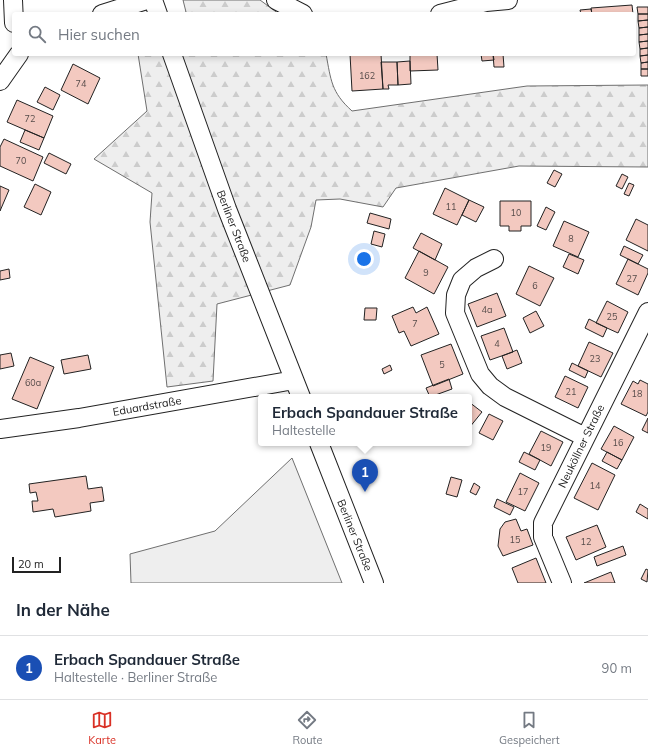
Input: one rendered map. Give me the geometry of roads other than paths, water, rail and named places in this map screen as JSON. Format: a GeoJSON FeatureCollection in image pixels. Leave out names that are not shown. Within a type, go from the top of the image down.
{"type":"FeatureCollection","features":[{"type":"Feature","properties":{"kind":"street"},"geometry":{"type":"LineString","coordinates":[[13,0],[14,12]]}},
{"type":"Feature","properties":{"kind":"street"},"geometry":{"type":"LineString","coordinates":[[108,12],[147,0]]}},
{"type":"Feature","properties":{"kind":"street"},"geometry":{"type":"LineString","coordinates":[[152,0],[157,12]]}},
{"type":"Feature","properties":{"kind":"street"},"geometry":{"type":"LineString","coordinates":[[276,0],[299,12]]}},
{"type":"Feature","properties":{"kind":"street"},"geometry":{"type":"LineString","coordinates":[[447,12],[486,1],[508,0]]}},
{"type":"Feature","properties":{"kind":"street"},"geometry":{"type":"LineString","coordinates":[[0,80],[18,56]]}},
{"type":"Feature","properties":{"kind":"street","name":"Berliner Straße"},"geometry":{"type":"LineString","coordinates":[[173,56],[227,209],[300,394]]}},
{"type":"Feature","properties":{"kind":"street"},"geometry":{"type":"LineString","coordinates":[[494,259],[476,268],[462,280],[456,295],[455,313],[480,374],[490,386],[505,397],[585,437]]}},
{"type":"Feature","properties":{"kind":"street","name":"Neuköllner Straße"},"geometry":{"type":"LineString","coordinates":[[562,583],[543,537],[543,523],[648,312]]}},
{"type":"Feature","properties":{"kind":"street","name":"Eduardstraße"},"geometry":{"type":"LineString","coordinates":[[0,429],[79,418],[294,380]]}},
{"type":"Feature","properties":{"kind":"street","name":"Berliner Straße"},"geometry":{"type":"LineString","coordinates":[[320,446],[374,583]]}},
{"type":"Feature","properties":{"kind":"place","name":"Erbach Spandauer Straße"},"geometry":{"type":"Point","coordinates":[365,492]}}]}
